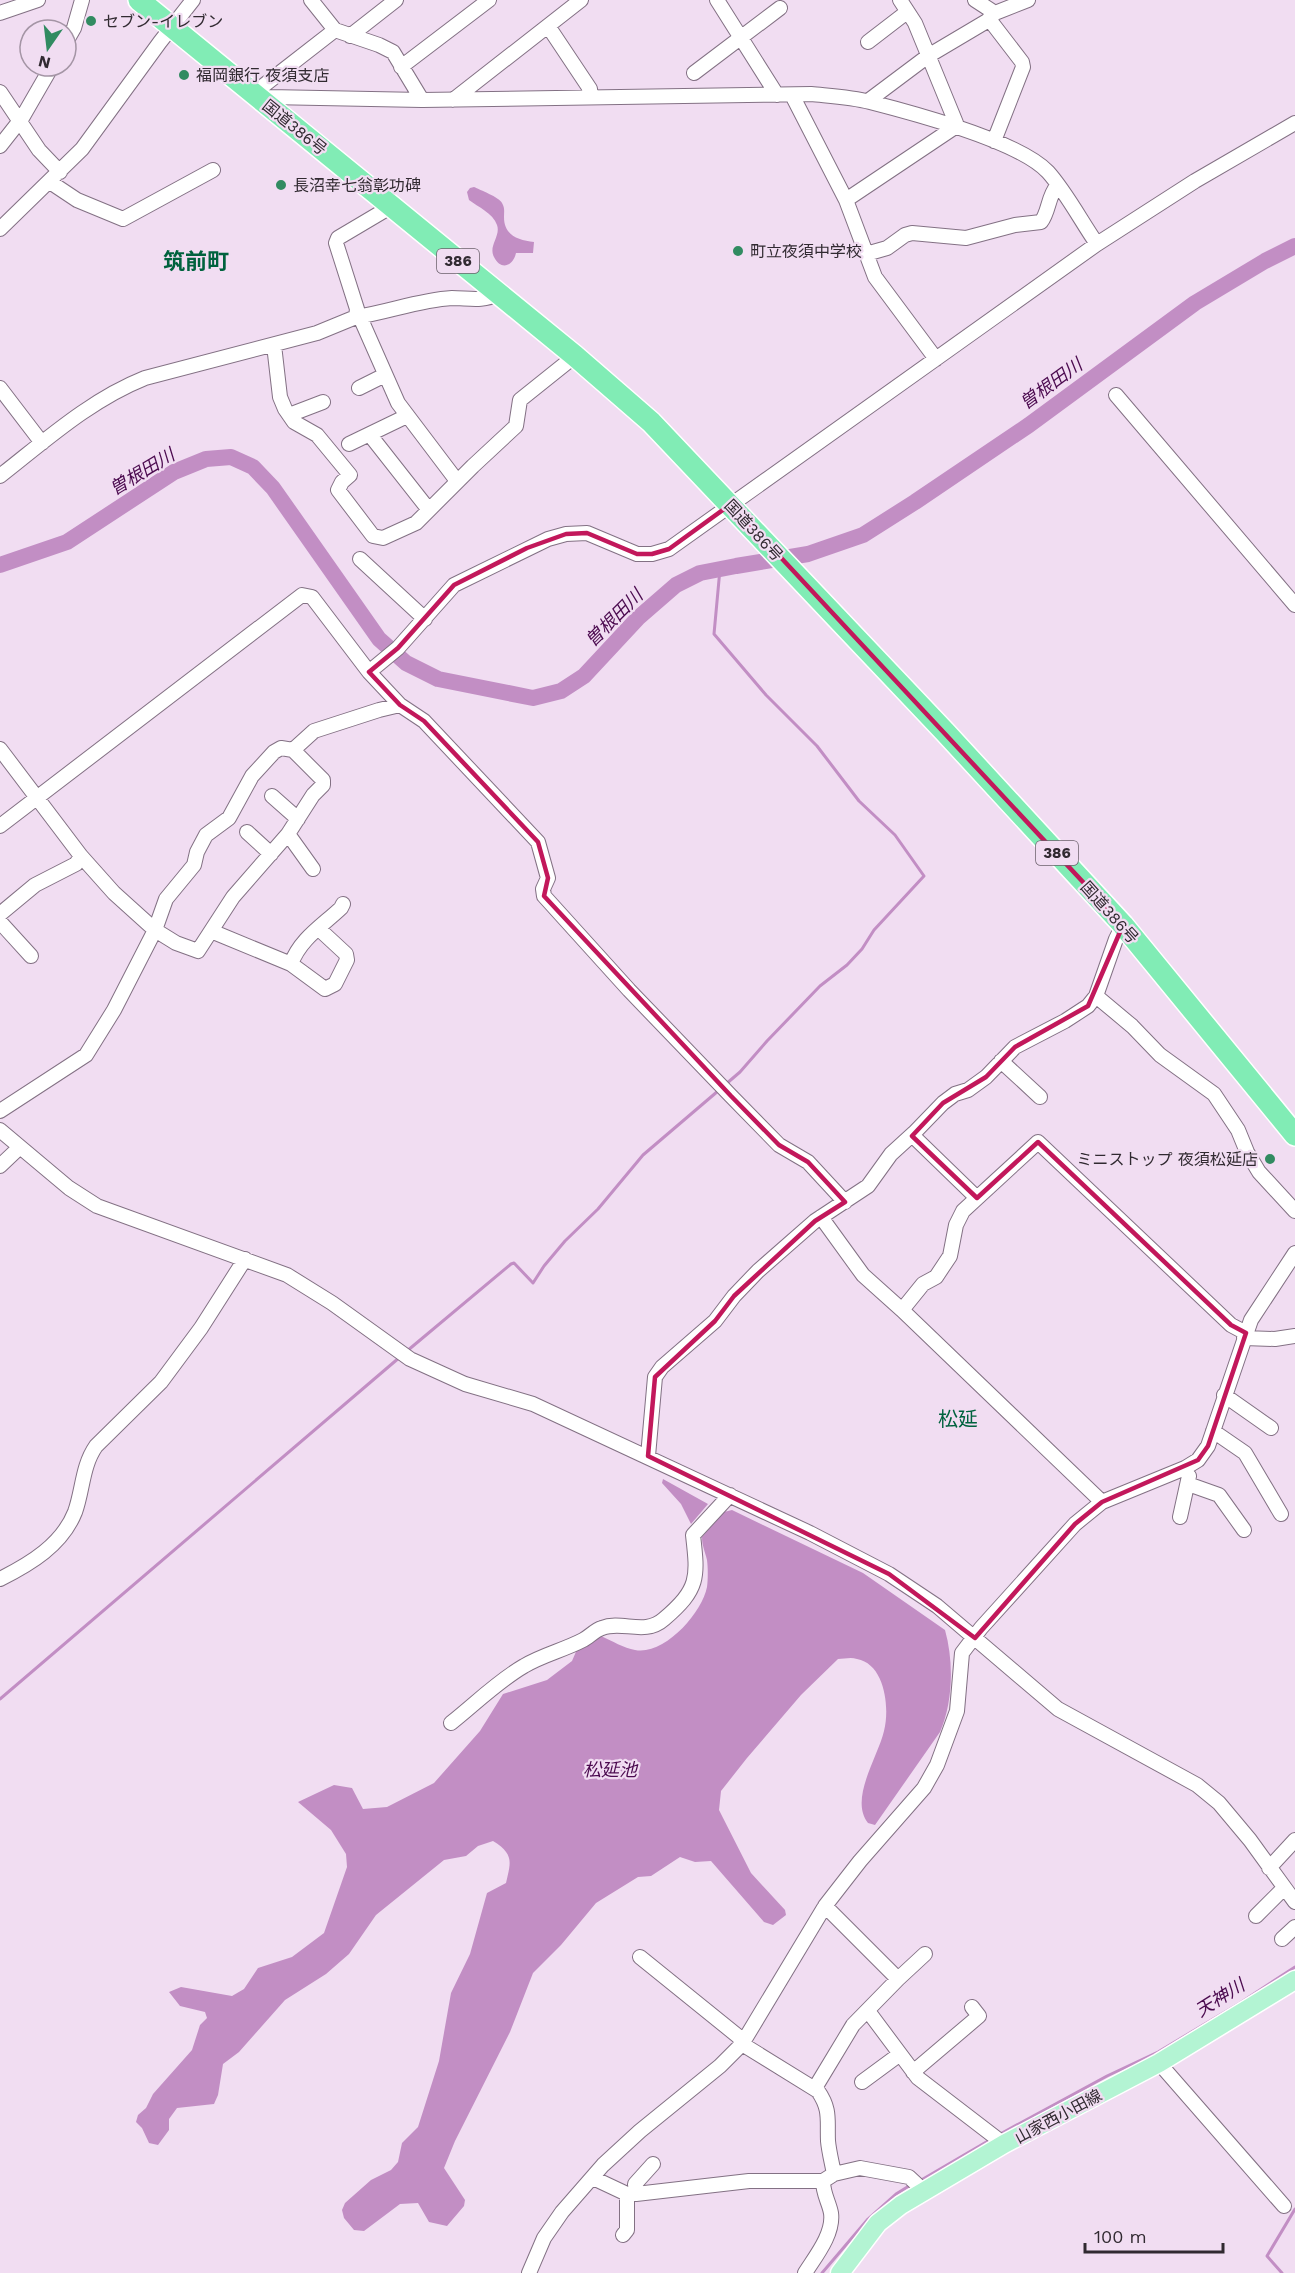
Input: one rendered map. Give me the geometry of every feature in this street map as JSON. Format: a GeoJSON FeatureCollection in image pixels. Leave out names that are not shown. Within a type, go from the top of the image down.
{"type":"FeatureCollection","features":[{"type":"Feature","properties":{"kind":"highway","name":"国道386号"},"geometry":{"type":"LineString","coordinates":[[139,0],[575,356],[651,422],[952,739],[1123,925],[1295,1135]]}},
{"type":"Feature","properties":{"kind":"main road","name":"山家西小田線"},"geometry":{"type":"LineString","coordinates":[[840,2273],[878,2223],[924,2191],[1004,2144],[1159,2063],[1295,1980]]}},
{"type":"Feature","properties":{"kind":"street"},"geometry":{"type":"LineString","coordinates":[[0,13],[38,0]]}},
{"type":"Feature","properties":{"kind":"street"},"geometry":{"type":"LineString","coordinates":[[77,18],[82,0]]}},
{"type":"Feature","properties":{"kind":"street"},"geometry":{"type":"LineString","coordinates":[[0,228],[82,149],[193,0]]}},
{"type":"Feature","properties":{"kind":"street"},"geometry":{"type":"LineString","coordinates":[[311,0],[335,30],[393,52],[422,100]]}},
{"type":"Feature","properties":{"kind":"street"},"geometry":{"type":"LineString","coordinates":[[350,36],[396,0]]}},
{"type":"Feature","properties":{"kind":"street"},"geometry":{"type":"LineString","coordinates":[[402,67],[489,0]]}},
{"type":"Feature","properties":{"kind":"street"},"geometry":{"type":"LineString","coordinates":[[453,100],[581,0]]}},
{"type":"Feature","properties":{"kind":"street"},"geometry":{"type":"LineString","coordinates":[[717,0],[777,95]]}},
{"type":"Feature","properties":{"kind":"street"},"geometry":{"type":"LineString","coordinates":[[975,0],[992,16],[1023,67],[994,141]]}},
{"type":"Feature","properties":{"kind":"street"},"geometry":{"type":"LineString","coordinates":[[868,101],[928,56],[992,16],[1028,0]]}},
{"type":"Feature","properties":{"kind":"street"},"geometry":{"type":"LineString","coordinates":[[868,42],[904,6],[915,23],[956,123],[955,127]]}},
{"type":"Feature","properties":{"kind":"street"},"geometry":{"type":"LineString","coordinates":[[694,73],[780,8]]}},
{"type":"Feature","properties":{"kind":"street"},"geometry":{"type":"LineString","coordinates":[[548,26],[590,89],[591,97]]}},
{"type":"Feature","properties":{"kind":"street"},"geometry":{"type":"LineString","coordinates":[[259,97],[335,30]]}},
{"type":"Feature","properties":{"kind":"street"},"geometry":{"type":"LineString","coordinates":[[0,146],[19,122],[45,78]]}},
{"type":"Feature","properties":{"kind":"street"},"geometry":{"type":"LineString","coordinates":[[0,92],[55,177],[77,200],[123,219],[213,170]]}},
{"type":"Feature","properties":{"kind":"street"},"geometry":{"type":"LineString","coordinates":[[259,97],[453,100],[811,94],[868,101],[955,127],[994,141],[1032,159],[1047,172],[1096,244]]}},
{"type":"Feature","properties":{"kind":"street"},"geometry":{"type":"LineString","coordinates":[[792,95],[846,200],[875,277],[936,359]]}},
{"type":"Feature","properties":{"kind":"street"},"geometry":{"type":"LineString","coordinates":[[373,669],[398,648],[454,585],[548,539],[566,534],[587,533],[637,554],[652,554],[669,549],[1096,244],[1195,181],[1295,123]]}},
{"type":"Feature","properties":{"kind":"street"},"geometry":{"type":"LineString","coordinates":[[846,200],[955,127]]}},
{"type":"Feature","properties":{"kind":"street"},"geometry":{"type":"LineString","coordinates":[[866,254],[887,248],[905,235],[912,233],[966,238],[1016,225],[1041,222],[1052,191],[1057,186]]}},
{"type":"Feature","properties":{"kind":"street"},"geometry":{"type":"LineString","coordinates":[[392,206],[338,238],[336,243],[358,317],[385,375],[407,416],[457,481]]}},
{"type":"Feature","properties":{"kind":"street"},"geometry":{"type":"LineString","coordinates":[[0,476],[92,405],[145,378],[318,333],[358,317],[404,305],[451,298],[489,299],[497,294]]}},
{"type":"Feature","properties":{"kind":"street"},"geometry":{"type":"LineString","coordinates":[[274,345],[280,397],[289,415],[294,422],[317,435],[350,475],[342,482],[339,490],[373,536],[383,538],[416,523],[516,426],[520,400],[575,356]]}},
{"type":"Feature","properties":{"kind":"street"},"geometry":{"type":"LineString","coordinates":[[359,388],[385,375]]}},
{"type":"Feature","properties":{"kind":"street"},"geometry":{"type":"LineString","coordinates":[[0,388],[42,443]]}},
{"type":"Feature","properties":{"kind":"street"},"geometry":{"type":"LineString","coordinates":[[1116,395],[1295,605]]}},
{"type":"Feature","properties":{"kind":"street"},"geometry":{"type":"LineString","coordinates":[[289,415],[323,402]]}},
{"type":"Feature","properties":{"kind":"street"},"geometry":{"type":"LineString","coordinates":[[349,444],[407,416]]}},
{"type":"Feature","properties":{"kind":"street"},"geometry":{"type":"LineString","coordinates":[[370,435],[429,510]]}},
{"type":"Feature","properties":{"kind":"street"},"geometry":{"type":"LineString","coordinates":[[360,559],[425,619]]}},
{"type":"Feature","properties":{"kind":"street"},"geometry":{"type":"LineString","coordinates":[[0,826],[302,595],[312,597],[373,669],[400,705],[424,721],[538,842],[548,878],[543,889],[544,896],[629,990],[779,1145],[808,1162],[845,1202]]}},
{"type":"Feature","properties":{"kind":"street"},"geometry":{"type":"LineString","coordinates":[[293,750],[314,731],[400,705]]}},
{"type":"Feature","properties":{"kind":"street"},"geometry":{"type":"LineString","coordinates":[[0,749],[81,856],[114,893],[155,930],[176,943],[198,951],[233,897],[288,834],[313,795],[323,785],[323,780],[293,750],[281,748],[274,752],[252,776],[229,819],[206,835],[197,852],[194,865],[166,899],[155,930],[114,1010],[86,1054],[0,1111]]}},
{"type":"Feature","properties":{"kind":"street"},"geometry":{"type":"LineString","coordinates":[[272,796],[298,819]]}},
{"type":"Feature","properties":{"kind":"street"},"geometry":{"type":"LineString","coordinates":[[247,832],[271,855]]}},
{"type":"Feature","properties":{"kind":"street"},"geometry":{"type":"LineString","coordinates":[[288,834],[313,870]]}},
{"type":"Feature","properties":{"kind":"street"},"geometry":{"type":"LineString","coordinates":[[0,914],[35,885],[76,864],[81,856]]}},
{"type":"Feature","properties":{"kind":"street"},"geometry":{"type":"LineString","coordinates":[[291,964],[308,935],[319,929],[343,904]]}},
{"type":"Feature","properties":{"kind":"street"},"geometry":{"type":"LineString","coordinates":[[0,922],[31,956]]}},
{"type":"Feature","properties":{"kind":"street"},"geometry":{"type":"LineString","coordinates":[[648,1456],[655,1377],[662,1366],[701,1335],[758,1271],[821,1217],[868,1186],[891,1154],[943,1103],[955,1094],[968,1090],[986,1077],[1015,1047],[1065,1021],[1088,1006],[1096,996],[1123,925]]}},
{"type":"Feature","properties":{"kind":"street"},"geometry":{"type":"LineString","coordinates":[[211,931],[291,964],[325,989],[335,984],[347,960],[346,954],[319,929]]}},
{"type":"Feature","properties":{"kind":"street"},"geometry":{"type":"LineString","coordinates":[[1096,996],[1132,1026],[1160,1055],[1214,1094],[1238,1130],[1259,1172],[1295,1211]]}},
{"type":"Feature","properties":{"kind":"street"},"geometry":{"type":"LineString","coordinates":[[1001,1061],[1040,1097]]}},
{"type":"Feature","properties":{"kind":"street"},"geometry":{"type":"LineString","coordinates":[[0,1130],[69,1188],[97,1206],[287,1275],[410,1359],[465,1384],[533,1404],[852,1553],[889,1574],[937,1606],[1058,1709],[1197,1785],[1219,1803],[1250,1840],[1295,1902]]}},
{"type":"Feature","properties":{"kind":"street"},"geometry":{"type":"LineString","coordinates":[[912,1135],[977,1198]]}},
{"type":"Feature","properties":{"kind":"street"},"geometry":{"type":"LineString","coordinates":[[902,1310],[923,1284],[936,1277],[950,1256],[956,1225],[963,1211],[1038,1142],[1245,1336],[1275,1340],[1295,1336]]}},
{"type":"Feature","properties":{"kind":"street"},"geometry":{"type":"LineString","coordinates":[[0,1166],[20,1147]]}},
{"type":"Feature","properties":{"kind":"street"},"geometry":{"type":"LineString","coordinates":[[821,1217],[863,1275],[1102,1502]]}},
{"type":"Feature","properties":{"kind":"street"},"geometry":{"type":"LineString","coordinates":[[529,2273],[544,2238],[569,2204],[603,2165],[640,2131],[720,2066],[742,2044],[825,1906],[860,1861],[924,1788],[937,1765],[957,1711],[962,1653],[981,1628],[1075,1524],[1102,1502],[1198,1460],[1208,1446],[1251,1320],[1295,1253]]}},
{"type":"Feature","properties":{"kind":"street"},"geometry":{"type":"LineString","coordinates":[[0,1579],[48,1550],[64,1533],[75,1512],[90,1455],[102,1439],[161,1382],[201,1328],[245,1259]]}},
{"type":"Feature","properties":{"kind":"street"},"geometry":{"type":"LineString","coordinates":[[1224,1395],[1271,1428]]}},
{"type":"Feature","properties":{"kind":"street"},"geometry":{"type":"LineString","coordinates":[[1213,1431],[1245,1453],[1281,1514]]}},
{"type":"Feature","properties":{"kind":"street"},"geometry":{"type":"LineString","coordinates":[[1180,1517],[1191,1465]]}},
{"type":"Feature","properties":{"kind":"street"},"geometry":{"type":"LineString","coordinates":[[1188,1484],[1219,1494],[1244,1530]]}},
{"type":"Feature","properties":{"kind":"street"},"geometry":{"type":"LineString","coordinates":[[451,1723],[524,1665],[583,1640],[600,1628],[613,1625],[631,1628],[648,1627],[662,1621],[686,1596],[695,1582],[697,1566],[693,1535],[730,1495]]}},
{"type":"Feature","properties":{"kind":"street"},"geometry":{"type":"LineString","coordinates":[[1269,1868],[1295,1840]]}},
{"type":"Feature","properties":{"kind":"street"},"geometry":{"type":"LineString","coordinates":[[1256,1916],[1284,1888]]}},
{"type":"Feature","properties":{"kind":"street"},"geometry":{"type":"LineString","coordinates":[[825,1906],[898,1979]]}},
{"type":"Feature","properties":{"kind":"street"},"geometry":{"type":"LineString","coordinates":[[1282,1939],[1295,1928]]}},
{"type":"Feature","properties":{"kind":"street"},"geometry":{"type":"LineString","coordinates":[[814,2088],[845,2035],[925,1954]]}},
{"type":"Feature","properties":{"kind":"street"},"geometry":{"type":"LineString","coordinates":[[640,1957],[739,2037],[742,2044],[814,2088],[826,2102],[830,2115],[829,2177],[823,2192],[830,2207],[831,2219],[824,2243],[805,2273]]}},
{"type":"Feature","properties":{"kind":"street"},"geometry":{"type":"LineString","coordinates":[[913,2072],[979,2016],[972,2007]]}},
{"type":"Feature","properties":{"kind":"street"},"geometry":{"type":"LineString","coordinates":[[868,2011],[918,2078],[1004,2144]]}},
{"type":"Feature","properties":{"kind":"street"},"geometry":{"type":"LineString","coordinates":[[862,2082],[900,2054]]}},
{"type":"Feature","properties":{"kind":"street"},"geometry":{"type":"LineString","coordinates":[[1159,2063],[1284,2205]]}},
{"type":"Feature","properties":{"kind":"street"},"geometry":{"type":"LineString","coordinates":[[622,2235],[627,2230],[635,2184],[652,2164]]}},
{"type":"Feature","properties":{"kind":"street"},"geometry":{"type":"LineString","coordinates":[[593,2178],[632,2194],[748,2181],[829,2177],[860,2168],[909,2177],[924,2191]]}},
{"type":"Feature","properties":{"kind":"highlighted area"},"geometry":{"type":"Polygon","coordinates":[[[731,504],[1123,925],[1088,1006],[1015,1047],[986,1077],[943,1103],[912,1136],[977,1198],[1038,1142],[1231,1325],[1246,1333],[1208,1446],[1198,1460],[1102,1502],[1075,1524],[975,1638],[889,1574],[648,1456],[655,1377],[715,1321],[734,1296],[815,1221],[845,1202],[808,1162],[779,1145],[544,896],[548,878],[538,842],[424,721],[400,705],[369,672],[398,648],[454,585],[527,548],[566,534],[587,533],[637,554],[652,554],[669,549],[731,504]]]}},
{"type":"Feature","properties":{"kind":"water"},"geometry":{"type":"Polygon","coordinates":[[[474,187],[500,201],[504,207],[507,229],[513,236],[534,242],[533,253],[516,253],[510,264],[506,265],[497,261],[492,249],[497,225],[489,214],[469,200],[467,192],[474,187]]]}},
{"type":"Feature","properties":{"kind":"water"},"geometry":{"type":"Polygon","coordinates":[[[663,1479],[708,1504],[691,1524],[681,1504],[662,1483],[663,1479]]]}},
{"type":"Feature","properties":{"kind":"water","name":"松延池"},"geometry":{"type":"Polygon","coordinates":[[[732,1510],[863,1573],[945,1630],[950,1655],[951,1682],[948,1708],[940,1732],[875,1825],[868,1823],[863,1813],[862,1802],[863,1790],[886,1722],[883,1688],[874,1669],[866,1663],[855,1658],[838,1659],[801,1695],[721,1791],[719,1810],[751,1873],[785,1910],[786,1915],[773,1925],[764,1922],[711,1861],[695,1862],[680,1857],[651,1876],[638,1877],[596,1903],[561,1945],[533,1973],[510,2032],[455,2141],[444,2168],[465,2200],[464,2206],[447,2226],[429,2222],[418,2203],[400,2204],[364,2231],[354,2230],[344,2218],[342,2210],[345,2203],[371,2180],[391,2170],[398,2162],[402,2143],[418,2127],[439,2061],[451,1993],[470,1954],[487,1893],[506,1883],[510,1864],[508,1854],[493,1841],[478,1846],[466,1856],[444,1860],[376,1915],[349,1954],[326,1974],[285,2000],[239,2052],[223,2064],[218,2095],[214,2104],[177,2108],[169,2119],[169,2130],[158,2145],[149,2143],[142,2128],[136,2122],[138,2115],[146,2108],[153,2094],[192,2050],[200,2025],[207,2018],[205,2012],[180,2006],[169,1992],[181,1987],[232,1996],[244,1989],[258,1968],[292,1957],[324,1933],[347,1867],[346,1854],[331,1830],[298,1802],[334,1785],[352,1788],[363,1809],[387,1807],[434,1783],[480,1731],[503,1694],[547,1680],[572,1661],[578,1647],[601,1636],[635,1650],[646,1650],[669,1640],[690,1620],[704,1597],[708,1577],[702,1537],[724,1512],[732,1510]]]}},
{"type":"Feature","properties":{"kind":"waterway","name":"曽根田川"},"geometry":{"type":"LineString","coordinates":[[0,565],[67,542],[174,472],[206,459],[231,457],[253,467],[273,488],[379,639],[406,663],[438,679],[533,698],[561,691],[584,676],[638,618],[676,585],[700,573],[808,554],[863,535],[1029,425],[1195,303],[1265,261],[1295,246]]}},
{"type":"Feature","properties":{"kind":"waterway"},"geometry":{"type":"LineString","coordinates":[[720,569],[714,634],[766,695],[817,746],[859,801],[895,835],[924,876],[874,930],[862,949],[847,965],[820,986],[726,1084]]}},
{"type":"Feature","properties":{"kind":"waterway"},"geometry":{"type":"LineString","coordinates":[[407,1351],[511,1264],[514,1263],[533,1283],[565,1241],[598,1209],[643,1155],[718,1091]]}},
{"type":"Feature","properties":{"kind":"waterway"},"geometry":{"type":"LineString","coordinates":[[0,1699],[400,1357]]}},
{"type":"Feature","properties":{"kind":"waterway","name":"天神川"},"geometry":{"type":"LineString","coordinates":[[1002,2133],[1107,2076],[1158,2052],[1295,1967]]}},
{"type":"Feature","properties":{"kind":"waterway"},"geometry":{"type":"LineString","coordinates":[[923,2179],[988,2141]]}},
{"type":"Feature","properties":{"kind":"waterway"},"geometry":{"type":"LineString","coordinates":[[822,2273],[868,2219],[896,2194],[909,2186]]}},
{"type":"Feature","properties":{"kind":"waterway"},"geometry":{"type":"LineString","coordinates":[[1282,2273],[1267,2256],[1295,2209]]}},
{"type":"Feature","properties":{"kind":"place","name":"セブン-イレブン"},"geometry":{"type":"Point","coordinates":[91,21]}},
{"type":"Feature","properties":{"kind":"place","name":"福岡銀行 夜須支店"},"geometry":{"type":"Point","coordinates":[184,75]}},
{"type":"Feature","properties":{"kind":"place","name":"長沼幸七翁彰功碑"},"geometry":{"type":"Point","coordinates":[281,185]}},
{"type":"Feature","properties":{"kind":"place","name":"町立夜須中学校"},"geometry":{"type":"Point","coordinates":[738,251]}},
{"type":"Feature","properties":{"kind":"place","name":"ミニストップ 夜須松延店"},"geometry":{"type":"Point","coordinates":[1270,1159]}},
{"type":"Feature","properties":{"kind":"district","name":"筑前町"},"geometry":{"type":"Point","coordinates":[196,261]}},
{"type":"Feature","properties":{"kind":"district","name":"松延"},"geometry":{"type":"Point","coordinates":[958,1419]}}]}
